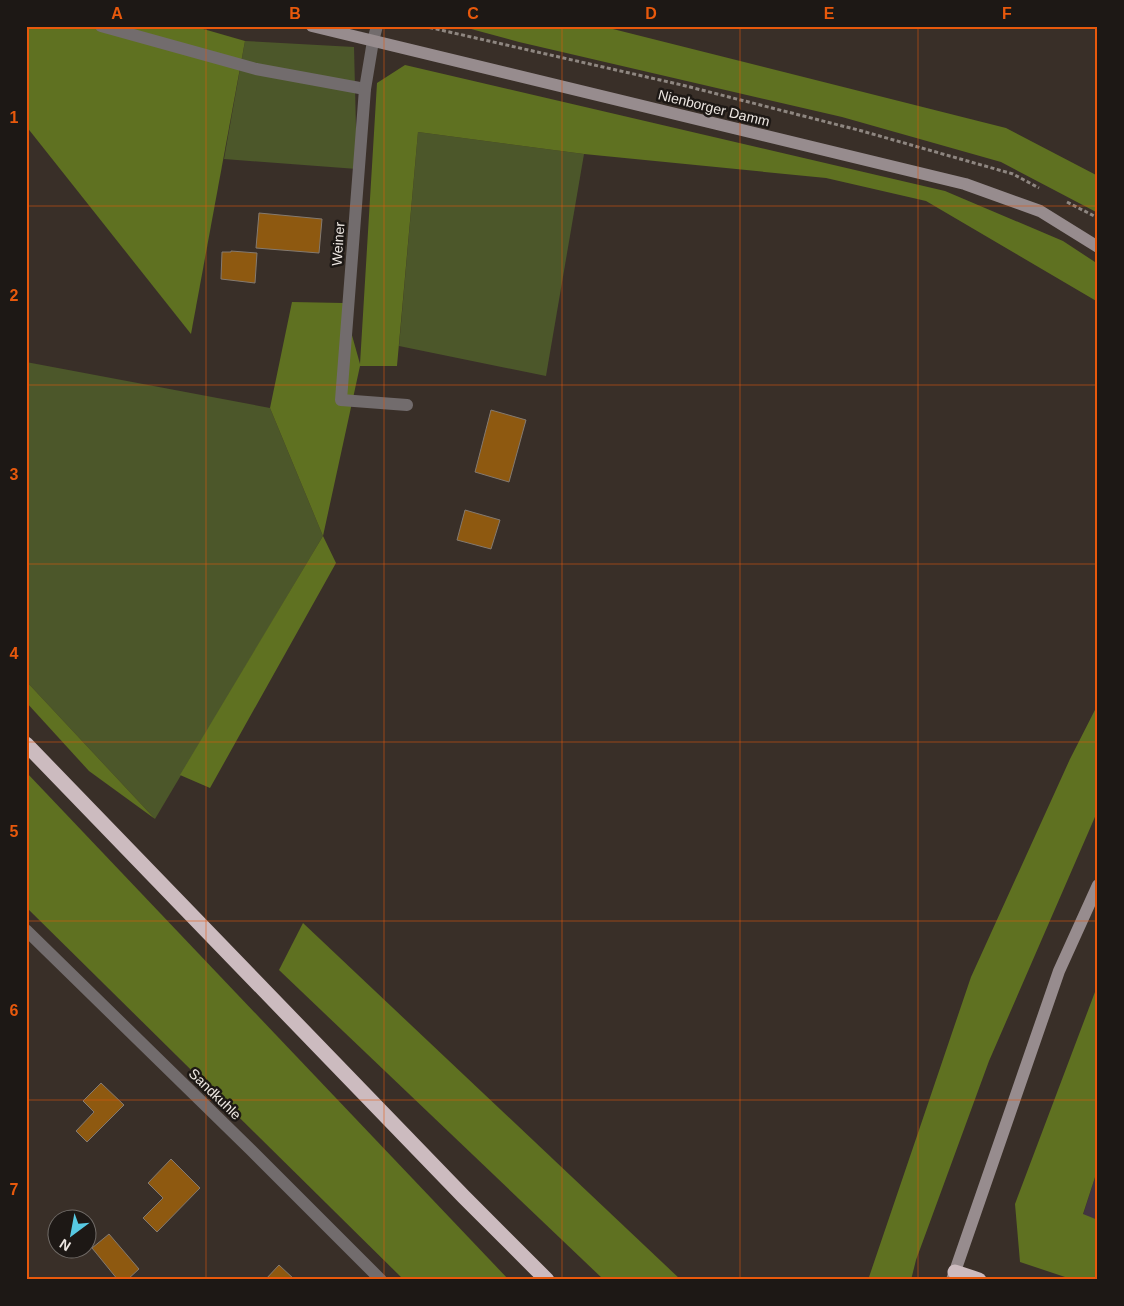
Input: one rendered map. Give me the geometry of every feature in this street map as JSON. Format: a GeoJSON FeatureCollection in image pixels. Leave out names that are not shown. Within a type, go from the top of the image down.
{"type":"FeatureCollection","features":[{"type":"Feature","properties":{"kind":"highway"},"geometry":{"type":"LineString","coordinates":[[26,744],[464,1198],[548,1280]]}},
{"type":"Feature","properties":{"kind":"highway"},"geometry":{"type":"LineString","coordinates":[[953,1276],[979,1280]]}},
{"type":"Feature","properties":{"kind":"street"},"geometry":{"type":"LineString","coordinates":[[101,26],[256,69],[365,89]]}},
{"type":"Feature","properties":{"kind":"street","name":"Nienborger Damm"},"geometry":{"type":"LineString","coordinates":[[312,26],[965,184],[1040,211],[1098,247]]}},
{"type":"Feature","properties":{"kind":"street","name":"Weiner"},"geometry":{"type":"LineString","coordinates":[[377,26],[365,89],[341,400],[407,405]]}},
{"type":"Feature","properties":{"kind":"street"},"geometry":{"type":"LineString","coordinates":[[953,1276],[1059,970],[1098,885]]}},
{"type":"Feature","properties":{"kind":"street","name":"Sandkuhle"},"geometry":{"type":"LineString","coordinates":[[26,930],[381,1280]]}},
{"type":"Feature","properties":{"kind":"path"},"geometry":{"type":"LineString","coordinates":[[423,26],[682,84],[853,128],[1013,174],[1047,192]]}},
{"type":"Feature","properties":{"kind":"path"},"geometry":{"type":"LineString","coordinates":[[1064,200],[1098,218]]}},
{"type":"Feature","properties":{"kind":"shaded area"},"geometry":{"type":"Polygon","coordinates":[[[1098,1168],[1098,1220],[1083,1215],[1098,1168]]]}},
{"type":"Feature","properties":{"kind":"green space"},"geometry":{"type":"Polygon","coordinates":[[[26,26],[193,26],[245,41],[191,334],[26,126],[26,26]]]}},
{"type":"Feature","properties":{"kind":"green space"},"geometry":{"type":"Polygon","coordinates":[[[460,26],[601,26],[1006,128],[1098,176],[1098,213],[1001,162],[842,117],[519,42],[460,26]]]}},
{"type":"Feature","properties":{"kind":"green space"},"geometry":{"type":"Polygon","coordinates":[[[245,41],[354,47],[357,169],[224,159],[245,41]]]}},
{"type":"Feature","properties":{"kind":"green space"},"geometry":{"type":"Polygon","coordinates":[[[405,65],[945,191],[1063,241],[1098,264],[1098,302],[926,201],[826,178],[584,154],[418,132],[397,366],[360,366],[323,536],[270,408],[292,302],[343,303],[360,364],[377,83],[405,65]]]}},
{"type":"Feature","properties":{"kind":"green space"},"geometry":{"type":"Polygon","coordinates":[[[418,132],[584,154],[546,376],[399,346],[418,132]]]}},
{"type":"Feature","properties":{"kind":"green space"},"geometry":{"type":"Polygon","coordinates":[[[26,362],[270,408],[323,536],[155,819],[26,681],[26,362]]]}},
{"type":"Feature","properties":{"kind":"green space"},"geometry":{"type":"Polygon","coordinates":[[[323,536],[336,563],[210,788],[180,775],[323,536]]]}},
{"type":"Feature","properties":{"kind":"green space"},"geometry":{"type":"Polygon","coordinates":[[[26,681],[155,819],[89,771],[26,702],[26,681]]]}},
{"type":"Feature","properties":{"kind":"green space"},"geometry":{"type":"Polygon","coordinates":[[[1098,704],[1098,810],[989,1061],[916,1260],[911,1280],[868,1280],[971,977],[1070,759],[1098,704]]]}},
{"type":"Feature","properties":{"kind":"green space"},"geometry":{"type":"Polygon","coordinates":[[[26,772],[509,1280],[404,1280],[26,907],[26,772]]]}},
{"type":"Feature","properties":{"kind":"green space"},"geometry":{"type":"Polygon","coordinates":[[[303,923],[681,1280],[604,1280],[279,970],[303,923]]]}},
{"type":"Feature","properties":{"kind":"green space"},"geometry":{"type":"Polygon","coordinates":[[[1098,984],[1098,1168],[1083,1214],[1098,1220],[1098,1280],[1074,1280],[1020,1262],[1015,1204],[1098,984]]]}},
{"type":"Feature","properties":{"kind":"building"},"geometry":{"type":"Polygon","coordinates":[[[259,213],[322,219],[319,253],[256,248],[259,213]]]}},
{"type":"Feature","properties":{"kind":"building"},"geometry":{"type":"Polygon","coordinates":[[[222,252],[257,253],[255,283],[221,279],[222,252]]]}},
{"type":"Feature","properties":{"kind":"building"},"geometry":{"type":"Polygon","coordinates":[[[491,410],[526,420],[509,482],[475,472],[491,410]]]}},
{"type":"Feature","properties":{"kind":"building"},"geometry":{"type":"Polygon","coordinates":[[[465,510],[500,520],[491,549],[457,540],[465,510]]]}},
{"type":"Feature","properties":{"kind":"building"},"geometry":{"type":"Polygon","coordinates":[[[101,1083],[124,1105],[87,1142],[76,1131],[94,1112],[83,1101],[101,1083]]]}},
{"type":"Feature","properties":{"kind":"building"},"geometry":{"type":"Polygon","coordinates":[[[171,1159],[200,1188],[157,1232],[143,1218],[163,1198],[148,1183],[171,1159]]]}},
{"type":"Feature","properties":{"kind":"building"},"geometry":{"type":"Polygon","coordinates":[[[109,1234],[139,1269],[127,1280],[118,1280],[98,1255],[98,1243],[109,1234]]]}},
{"type":"Feature","properties":{"kind":"building"},"geometry":{"type":"Polygon","coordinates":[[[279,1265],[295,1280],[265,1280],[279,1265]]]}}]}
